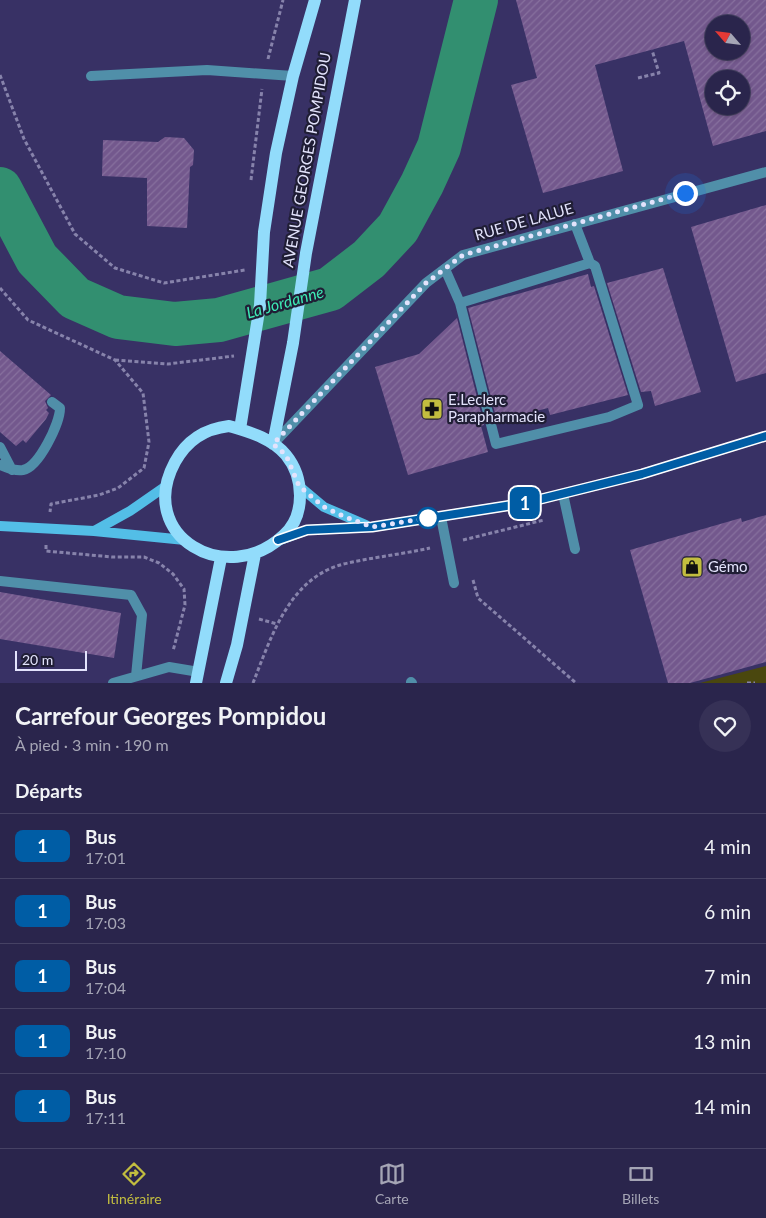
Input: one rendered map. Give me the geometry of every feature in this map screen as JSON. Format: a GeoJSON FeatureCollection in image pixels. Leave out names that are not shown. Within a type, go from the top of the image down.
{"type":"FeatureCollection","features":[{"type":"Feature","properties":{"kind":"main road","name":"AVENUE GEORGES POMPIDOU"},"geometry":{"type":"LineString","coordinates":[[240,429],[253,354],[264,232],[276,153],[293,76],[314,0]]}},
{"type":"Feature","properties":{"kind":"main road","name":"AVENUE GEORGES POMPIDOU"},"geometry":{"type":"LineString","coordinates":[[273,444],[292,343],[306,253],[355,0]]}},
{"type":"Feature","properties":{"kind":"main road"},"geometry":{"type":"LineString","coordinates":[[229,426],[256,434],[273,444],[286,455],[299,486],[298,513],[287,533],[271,547],[255,554],[221,558],[194,548],[185,540],[169,516],[164,497],[168,474],[185,445],[212,428],[229,426]]}},
{"type":"Feature","properties":{"kind":"main road"},"geometry":{"type":"LineString","coordinates":[[228,683],[255,554]]}},
{"type":"Feature","properties":{"kind":"main road"},"geometry":{"type":"LineString","coordinates":[[197,677],[221,558]]}},
{"type":"Feature","properties":{"kind":"street"},"geometry":{"type":"LineString","coordinates":[[91,76],[207,70],[293,76]]}},
{"type":"Feature","properties":{"kind":"street","name":"RUE DE LALUE"},"geometry":{"type":"LineString","coordinates":[[273,444],[336,375],[426,283],[463,255],[766,172]]}},
{"type":"Feature","properties":{"kind":"street"},"geometry":{"type":"LineString","coordinates":[[445,268],[460,302],[496,444],[609,416],[638,405],[595,266],[590,263],[575,224]]}},
{"type":"Feature","properties":{"kind":"street"},"geometry":{"type":"LineString","coordinates":[[460,302],[590,263]]}},
{"type":"Feature","properties":{"kind":"street"},"geometry":{"type":"LineString","coordinates":[[0,465],[12,470],[24,470],[31,466],[41,453],[60,419],[60,408],[52,402]]}},
{"type":"Feature","properties":{"kind":"street"},"geometry":{"type":"LineString","coordinates":[[278,540],[307,530],[372,527],[525,503],[642,474],[766,436]]}},
{"type":"Feature","properties":{"kind":"street"},"geometry":{"type":"LineString","coordinates":[[0,447],[12,470]]}},
{"type":"Feature","properties":{"kind":"street"},"geometry":{"type":"LineString","coordinates":[[94,531],[130,511],[166,486]]}},
{"type":"Feature","properties":{"kind":"street"},"geometry":{"type":"LineString","coordinates":[[299,486],[324,507],[372,527]]}},
{"type":"Feature","properties":{"kind":"street"},"geometry":{"type":"LineString","coordinates":[[563,494],[576,549]]}},
{"type":"Feature","properties":{"kind":"street"},"geometry":{"type":"LineString","coordinates":[[441,516],[454,582]]}},
{"type":"Feature","properties":{"kind":"street"},"geometry":{"type":"LineString","coordinates":[[0,526],[94,531],[185,540]]}},
{"type":"Feature","properties":{"kind":"street"},"geometry":{"type":"LineString","coordinates":[[0,581],[131,595],[142,615],[136,676]]}},
{"type":"Feature","properties":{"kind":"street"},"geometry":{"type":"LineString","coordinates":[[113,683],[169,667],[197,677]]}},
{"type":"Feature","properties":{"kind":"path"},"geometry":{"type":"LineString","coordinates":[[251,185],[264,73],[283,0]]}},
{"type":"Feature","properties":{"kind":"path"},"geometry":{"type":"LineString","coordinates":[[638,78],[659,73],[652,50]]}},
{"type":"Feature","properties":{"kind":"path"},"geometry":{"type":"LineString","coordinates":[[0,75],[24,139],[75,234],[115,268],[164,283],[262,267]]}},
{"type":"Feature","properties":{"kind":"path"},"geometry":{"type":"LineString","coordinates":[[243,270],[244,261]]}},
{"type":"Feature","properties":{"kind":"path"},"geometry":{"type":"LineString","coordinates":[[0,288],[28,320],[115,360],[168,364],[253,354]]}},
{"type":"Feature","properties":{"kind":"path"},"geometry":{"type":"LineString","coordinates":[[51,504],[99,495],[118,488],[144,468],[149,442],[143,393],[115,360]]}},
{"type":"Feature","properties":{"kind":"path"},"geometry":{"type":"LineString","coordinates":[[253,683],[283,611],[312,579],[346,563],[395,556],[544,520]]}},
{"type":"Feature","properties":{"kind":"path"},"geometry":{"type":"LineString","coordinates":[[463,540],[465,550]]}},
{"type":"Feature","properties":{"kind":"path"},"geometry":{"type":"LineString","coordinates":[[46,550],[112,557],[144,557],[159,563],[173,574],[184,589],[185,605],[169,667]]}},
{"type":"Feature","properties":{"kind":"path"},"geometry":{"type":"LineString","coordinates":[[472,578],[478,598],[576,683]]}},
{"type":"Feature","properties":{"kind":"path"},"geometry":{"type":"LineString","coordinates":[[747,683],[755,683]]}},
{"type":"Feature","properties":{"kind":"shaded area"},"geometry":{"type":"Polygon","coordinates":[[[766,666],[766,683],[700,683],[766,666]]]}},
{"type":"Feature","properties":{"kind":"building"},"geometry":{"type":"Polygon","coordinates":[[[516,0],[766,0],[766,131],[713,146],[684,41],[595,65],[623,171],[543,193],[511,85],[537,78],[516,0]]]}},
{"type":"Feature","properties":{"kind":"building"},"geometry":{"type":"Polygon","coordinates":[[[165,137],[184,138],[194,150],[193,165],[190,167],[187,228],[147,226],[147,178],[102,176],[103,140],[158,142],[165,137]]]}},
{"type":"Feature","properties":{"kind":"building"},"geometry":{"type":"Polygon","coordinates":[[[766,205],[766,373],[736,382],[691,227],[766,205]]]}},
{"type":"Feature","properties":{"kind":"building"},"geometry":{"type":"Polygon","coordinates":[[[663,268],[701,392],[655,406],[651,391],[641,392],[607,283],[663,268]]]}},
{"type":"Feature","properties":{"kind":"building"},"geometry":{"type":"Polygon","coordinates":[[[588,274],[591,287],[594,286],[628,395],[550,415],[548,408],[497,421],[468,308],[588,274]]]}},
{"type":"Feature","properties":{"kind":"building","name":"E.Leclerc Parapharmacie"},"geometry":{"type":"Polygon","coordinates":[[[457,318],[484,425],[481,426],[488,452],[408,475],[375,367],[419,354],[457,318]]]}},
{"type":"Feature","properties":{"kind":"building"},"geometry":{"type":"Polygon","coordinates":[[[0,351],[51,395],[45,401],[48,408],[46,410],[49,413],[46,419],[26,443],[23,440],[16,446],[0,432],[0,351]]]}},
{"type":"Feature","properties":{"kind":"building"},"geometry":{"type":"Polygon","coordinates":[[[766,515],[766,662],[690,683],[668,683],[630,550],[741,518],[742,522],[766,515]]]}},
{"type":"Feature","properties":{"kind":"building"},"geometry":{"type":"Polygon","coordinates":[[[0,592],[121,613],[114,658],[0,639],[0,592]]]}},
{"type":"Feature","properties":{"kind":"waterway","name":"La Jordanne"},"geometry":{"type":"LineString","coordinates":[[0,189],[37,259],[75,298],[118,317],[175,324],[219,320],[330,289],[369,259],[398,228],[422,184],[439,147],[476,0]]}},
{"type":"Feature","properties":{"kind":"bus line","name":"1"},"geometry":{"type":"LineString","coordinates":[[278,540],[307,530],[372,527],[525,503],[642,474],[766,436]]}},
{"type":"Feature","properties":{"kind":"place","name":"E.Leclerc Parapharmacie"},"geometry":{"type":"Point","coordinates":[432,409]}},
{"type":"Feature","properties":{"kind":"place","name":"Gémo"},"geometry":{"type":"Point","coordinates":[692,567]}},
{"type":"Feature","properties":{"kind":"route"},"geometry":{"type":"LineString","coordinates":[[428,518],[372,527],[324,507],[299,486],[286,455],[273,444],[336,375],[426,283],[463,255],[685,193]]}}]}
